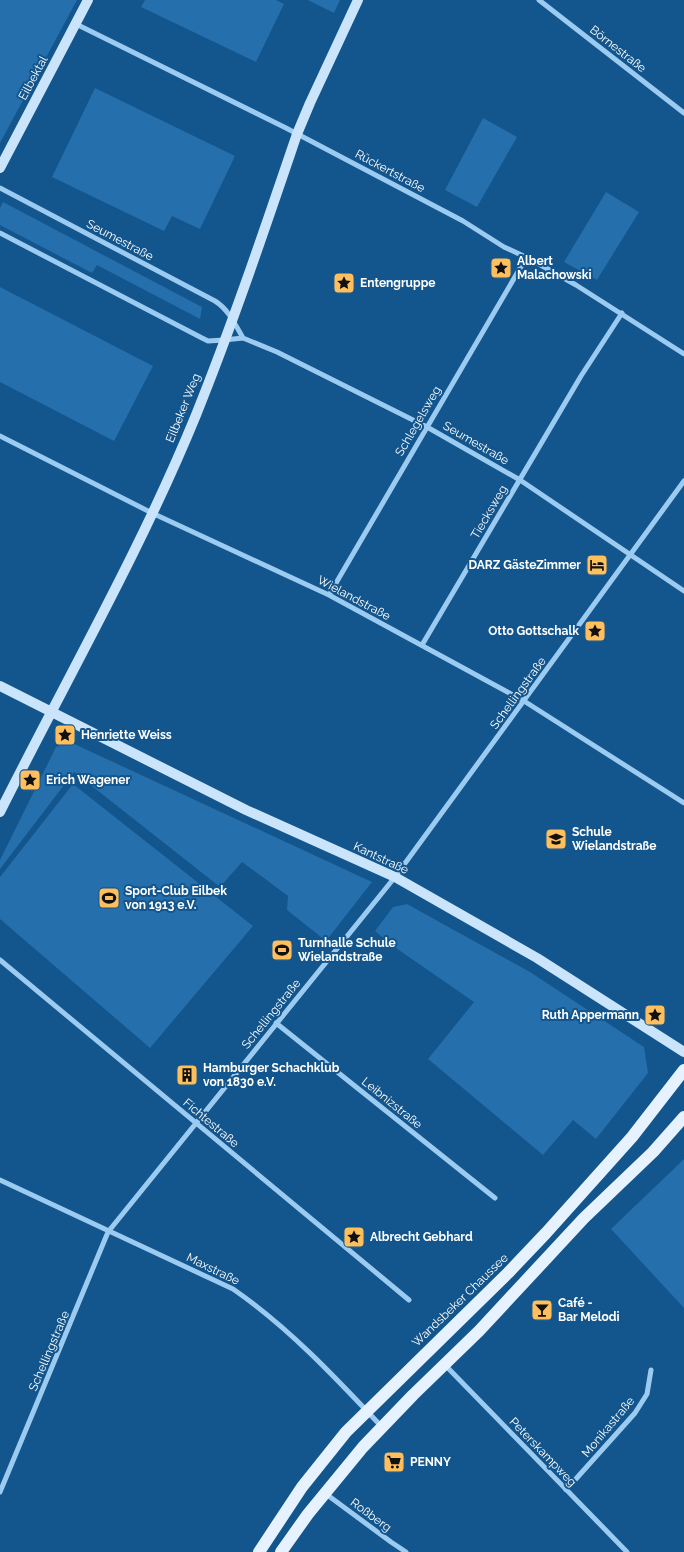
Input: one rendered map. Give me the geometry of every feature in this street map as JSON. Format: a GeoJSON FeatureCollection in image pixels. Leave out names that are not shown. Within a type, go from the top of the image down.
{"type":"FeatureCollection","features":[{"type":"Feature","properties":{"kind":"main road","name":"Wandsbeker Chaussee"},"geometry":{"type":"LineString","coordinates":[[259,1552],[302,1487],[324,1458],[366,1411],[508,1273],[546,1233],[632,1137],[684,1070]]}},
{"type":"Feature","properties":{"kind":"main road"},"geometry":{"type":"LineString","coordinates":[[281,1552],[325,1493],[382,1427],[479,1330],[584,1218],[653,1152],[684,1116]]}},
{"type":"Feature","properties":{"kind":"street","name":"Eilbektal"},"geometry":{"type":"LineString","coordinates":[[0,168],[88,0]]}},
{"type":"Feature","properties":{"kind":"street","name":"Eilbeker Weg"},"geometry":{"type":"LineString","coordinates":[[0,812],[152,513],[195,416],[297,134],[358,0]]}},
{"type":"Feature","properties":{"kind":"street","name":"Börnestraße"},"geometry":{"type":"LineString","coordinates":[[539,0],[684,113]]}},
{"type":"Feature","properties":{"kind":"street","name":"Rückertstraße"},"geometry":{"type":"LineString","coordinates":[[76,24],[297,134],[463,221],[504,247],[530,259],[576,285],[684,354]]}},
{"type":"Feature","properties":{"kind":"street","name":"Seumestraße"},"geometry":{"type":"LineString","coordinates":[[0,188],[222,305],[243,338]]}},
{"type":"Feature","properties":{"kind":"street","name":"Seumestraße"},"geometry":{"type":"LineString","coordinates":[[0,233],[202,338],[208,340],[243,338],[286,357],[427,427],[520,480],[684,591]]}},
{"type":"Feature","properties":{"kind":"street","name":"Schlegelsweg"},"geometry":{"type":"LineString","coordinates":[[329,595],[526,258]]}},
{"type":"Feature","properties":{"kind":"street","name":"Tiecksweg"},"geometry":{"type":"LineString","coordinates":[[422,645],[581,376],[622,314]]}},
{"type":"Feature","properties":{"kind":"street","name":"Wielandstraße"},"geometry":{"type":"LineString","coordinates":[[0,436],[152,513],[329,595],[524,701],[684,803]]}},
{"type":"Feature","properties":{"kind":"street","name":"Schellingstraße"},"geometry":{"type":"LineString","coordinates":[[0,1492],[108,1232],[395,877],[684,481]]}},
{"type":"Feature","properties":{"kind":"street","name":"Kantstraße"},"geometry":{"type":"LineString","coordinates":[[0,686],[246,810],[395,877],[537,958],[684,1052]]}},
{"type":"Feature","properties":{"kind":"street","name":"Fichtestraße"},"geometry":{"type":"LineString","coordinates":[[0,960],[409,1300]]}},
{"type":"Feature","properties":{"kind":"street","name":"Leibnizstraße"},"geometry":{"type":"LineString","coordinates":[[276,1023],[495,1198]]}},
{"type":"Feature","properties":{"kind":"street","name":"Maxstraße"},"geometry":{"type":"LineString","coordinates":[[0,1180],[233,1289],[260,1307],[320,1362],[382,1427]]}},
{"type":"Feature","properties":{"kind":"street","name":"Peterskampweg"},"geometry":{"type":"LineString","coordinates":[[445,1365],[627,1552]]}},
{"type":"Feature","properties":{"kind":"street","name":"Monikastraße"},"geometry":{"type":"LineString","coordinates":[[566,1490],[636,1413],[647,1394],[651,1370]]}},
{"type":"Feature","properties":{"kind":"street","name":"Roßberg"},"geometry":{"type":"LineString","coordinates":[[325,1493],[406,1552]]}},
{"type":"Feature","properties":{"kind":"shaded area"},"geometry":{"type":"Polygon","coordinates":[[[0,0],[77,0],[0,143],[0,0]]]}},
{"type":"Feature","properties":{"kind":"shaded area"},"geometry":{"type":"Polygon","coordinates":[[[145,0],[276,0],[284,4],[256,62],[141,7],[145,0]]]}},
{"type":"Feature","properties":{"kind":"shaded area"},"geometry":{"type":"Polygon","coordinates":[[[308,0],[340,0],[334,13],[308,0]]]}},
{"type":"Feature","properties":{"kind":"shaded area"},"geometry":{"type":"Polygon","coordinates":[[[95,88],[235,156],[200,229],[172,216],[164,231],[52,177],[95,88]]]}},
{"type":"Feature","properties":{"kind":"shaded area"},"geometry":{"type":"Polygon","coordinates":[[[483,118],[517,137],[477,207],[445,190],[483,118]]]}},
{"type":"Feature","properties":{"kind":"shaded area"},"geometry":{"type":"Polygon","coordinates":[[[606,192],[639,212],[597,280],[564,262],[606,192]]]}},
{"type":"Feature","properties":{"kind":"shaded area"},"geometry":{"type":"Polygon","coordinates":[[[3,202],[202,307],[200,319],[97,265],[92,273],[0,225],[0,208],[3,202]]]}},
{"type":"Feature","properties":{"kind":"shaded area"},"geometry":{"type":"Polygon","coordinates":[[[0,287],[153,366],[114,441],[0,382],[0,287]]]}},
{"type":"Feature","properties":{"kind":"shaded area"},"geometry":{"type":"Polygon","coordinates":[[[70,742],[372,882],[326,941],[287,910],[288,896],[242,862],[220,887],[74,772],[0,869],[0,860],[56,747],[70,742]]]}},
{"type":"Feature","properties":{"kind":"shaded area","name":"Sport-Club Eilbek von 1913 e.V."},"geometry":{"type":"Polygon","coordinates":[[[73,784],[253,926],[150,1048],[0,919],[0,877],[73,784]]]}},
{"type":"Feature","properties":{"kind":"shaded area"},"geometry":{"type":"Polygon","coordinates":[[[407,904],[530,972],[644,1047],[648,1073],[596,1139],[573,1120],[543,1155],[428,1059],[474,1002],[393,946],[375,931],[393,907],[407,904]]]}},
{"type":"Feature","properties":{"kind":"shaded area"},"geometry":{"type":"Polygon","coordinates":[[[684,1159],[684,1308],[611,1229],[684,1159]]]}},
{"type":"Feature","properties":{"kind":"place","name":"Albert Malachowski"},"geometry":{"type":"Point","coordinates":[501,268]}},
{"type":"Feature","properties":{"kind":"place","name":"Entengruppe"},"geometry":{"type":"Point","coordinates":[344,283]}},
{"type":"Feature","properties":{"kind":"place","name":"DARZ GästeZimmer"},"geometry":{"type":"Point","coordinates":[597,565]}},
{"type":"Feature","properties":{"kind":"place","name":"Otto Gottschalk"},"geometry":{"type":"Point","coordinates":[595,631]}},
{"type":"Feature","properties":{"kind":"place","name":"Henriette Weiss"},"geometry":{"type":"Point","coordinates":[65,735]}},
{"type":"Feature","properties":{"kind":"place","name":"Erich Wagener"},"geometry":{"type":"Point","coordinates":[30,780]}},
{"type":"Feature","properties":{"kind":"place","name":"Schule Wielandstraße"},"geometry":{"type":"Point","coordinates":[556,839]}},
{"type":"Feature","properties":{"kind":"place","name":"Sport-Club Eilbek von 1913 e.V."},"geometry":{"type":"Point","coordinates":[109,898]}},
{"type":"Feature","properties":{"kind":"place","name":"Turnhalle Schule Wielandstraße"},"geometry":{"type":"Point","coordinates":[282,950]}},
{"type":"Feature","properties":{"kind":"place","name":"Ruth Appermann"},"geometry":{"type":"Point","coordinates":[655,1015]}},
{"type":"Feature","properties":{"kind":"place","name":"Hamburger Schachklub von 1830 e.V."},"geometry":{"type":"Point","coordinates":[187,1075]}},
{"type":"Feature","properties":{"kind":"place","name":"Albrecht Gebhard"},"geometry":{"type":"Point","coordinates":[354,1237]}},
{"type":"Feature","properties":{"kind":"place","name":"Café - Bar Melodi"},"geometry":{"type":"Point","coordinates":[542,1310]}},
{"type":"Feature","properties":{"kind":"place","name":"PENNY"},"geometry":{"type":"Point","coordinates":[394,1462]}}]}
